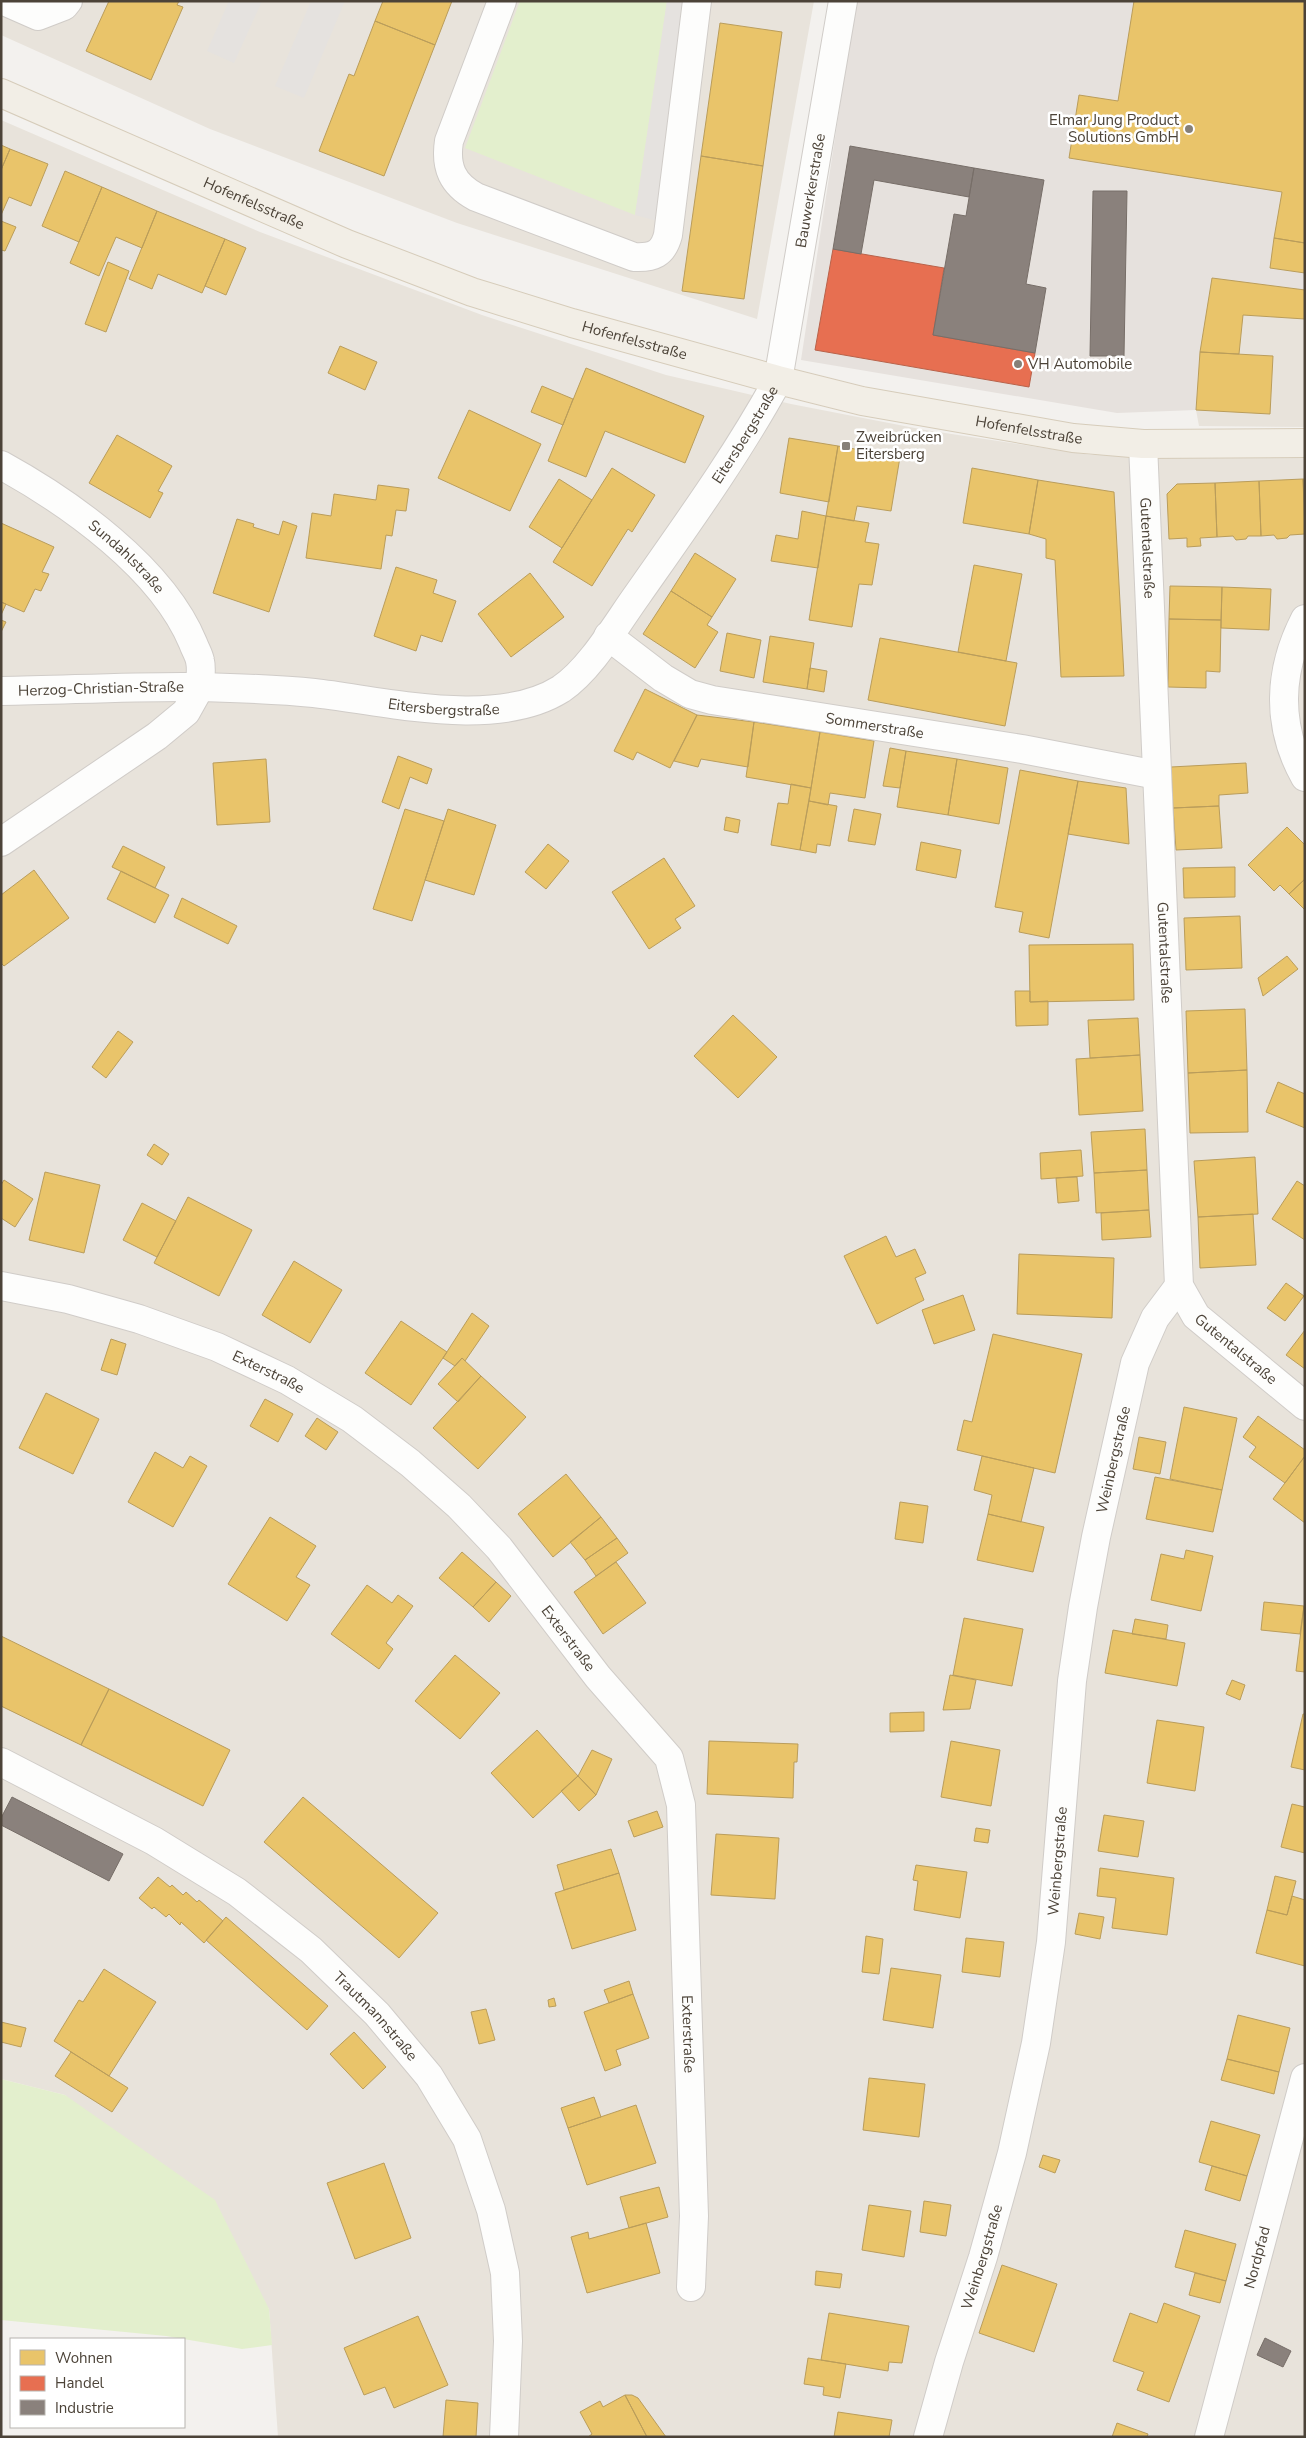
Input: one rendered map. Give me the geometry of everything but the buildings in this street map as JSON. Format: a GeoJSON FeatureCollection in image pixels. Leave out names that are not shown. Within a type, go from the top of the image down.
{"type":"FeatureCollection","features":[{"type":"Feature","properties":{"kind":"main road","name":"Hofenfelsstraße"},"geometry":{"type":"LineString","coordinates":[[1,94],[347,244],[472,292],[572,323],[778,380],[862,401],[1073,438],[1143,444],[1305,443]]}},
{"type":"Feature","properties":{"kind":"street"},"geometry":{"type":"LineString","coordinates":[[4,1],[38,16],[64,6],[68,1]]}},
{"type":"Feature","properties":{"kind":"street"},"geometry":{"type":"LineString","coordinates":[[502,1],[449,141],[447,155],[449,171],[464,190],[476,197],[634,257],[648,258],[659,254],[666,244],[668,235],[697,1]]}},
{"type":"Feature","properties":{"kind":"street","name":"Bauwerkerstraße"},"geometry":{"type":"LineString","coordinates":[[778,380],[843,1]]}},
{"type":"Feature","properties":{"kind":"street","name":"Eitersbergstraße"},"geometry":{"type":"LineString","coordinates":[[200,687],[312,693],[453,711],[507,708],[560,689],[580,671],[608,636],[695,513],[755,422],[778,380]]}},
{"type":"Feature","properties":{"kind":"street","name":"Gutentalstraße"},"geometry":{"type":"LineString","coordinates":[[1143,444],[1178,1286],[1196,1316],[1305,1406]]}},
{"type":"Feature","properties":{"kind":"street","name":"Sundahlstraße"},"geometry":{"type":"LineString","coordinates":[[1,465],[43,488],[96,529],[137,565],[169,599],[188,630],[200,660],[200,687]]}},
{"type":"Feature","properties":{"kind":"street"},"geometry":{"type":"LineString","coordinates":[[1305,620],[1289,657],[1283,707],[1288,739],[1305,777]]}},
{"type":"Feature","properties":{"kind":"street","name":"Sommerstraße"},"geometry":{"type":"LineString","coordinates":[[608,636],[663,678],[690,694],[722,701],[1022,749],[1157,774]]}},
{"type":"Feature","properties":{"kind":"street"},"geometry":{"type":"LineString","coordinates":[[1,842],[158,736],[186,712],[200,687]]}},
{"type":"Feature","properties":{"kind":"street","name":"Herzog-Christian-Straße"},"geometry":{"type":"LineString","coordinates":[[1,691],[200,687]]}},
{"type":"Feature","properties":{"kind":"street","name":"Exterstraße"},"geometry":{"type":"LineString","coordinates":[[1,1286],[68,1299],[130,1316],[217,1347],[287,1380],[352,1419],[410,1463],[459,1506],[492,1541],[598,1677],[636,1718],[669,1758],[681,1805],[694,2216],[691,2286]]}},
{"type":"Feature","properties":{"kind":"street","name":"Weinbergstraße"},"geometry":{"type":"LineString","coordinates":[[928,2437],[949,2362],[983,2257],[1012,2153],[1036,2043],[1050,1942],[1072,1681],[1096,1537],[1135,1364],[1155,1318],[1178,1286]]}},
{"type":"Feature","properties":{"kind":"street","name":"Trautmannstraße"},"geometry":{"type":"LineString","coordinates":[[1,1762],[154,1841],[237,1892],[311,1950],[377,2014],[429,2076],[467,2139],[491,2210],[505,2273],[508,2341],[504,2437]]}},
{"type":"Feature","properties":{"kind":"street","name":"Nordpfad"},"geometry":{"type":"LineString","coordinates":[[1209,2437],[1305,2078]]}},
{"type":"Feature","properties":{"kind":"shaded area"},"geometry":{"type":"Polygon","coordinates":[[[1,1],[814,1],[757,319],[457,223],[210,129],[1,35],[1,1]]]}},
{"type":"Feature","properties":{"kind":"shaded area"},"geometry":{"type":"Polygon","coordinates":[[[229,1],[262,1],[234,63],[207,51],[229,1]]]}},
{"type":"Feature","properties":{"kind":"shaded area"},"geometry":{"type":"Polygon","coordinates":[[[311,1],[345,1],[304,98],[275,86],[311,1]]]}},
{"type":"Feature","properties":{"kind":"shaded area"},"geometry":{"type":"Polygon","coordinates":[[[667,1],[690,1],[661,222],[635,215],[667,1]]]}},
{"type":"Feature","properties":{"kind":"shaded area"},"geometry":{"type":"Polygon","coordinates":[[[856,1],[1305,1],[1305,290],[1212,279],[1200,352],[1196,410],[1117,413],[801,360],[856,1]]]}},
{"type":"Feature","properties":{"kind":"shaded area"},"geometry":{"type":"Polygon","coordinates":[[[1,120],[260,232],[482,315],[666,375],[791,404],[925,430],[1091,455],[1305,457],[1305,2437],[278,2437],[269,2309],[65,2095],[1,2079],[1,120]]]}},
{"type":"Feature","properties":{"kind":"shaded area"},"geometry":{"type":"Polygon","coordinates":[[[1212,278],[1305,290],[1305,427],[1199,426],[1196,410],[1200,352],[1212,278]]]}},
{"type":"Feature","properties":{"kind":"green space"},"geometry":{"type":"Polygon","coordinates":[[[520,1],[667,1],[635,215],[465,148],[520,1]]]}},
{"type":"Feature","properties":{"kind":"green space"},"geometry":{"type":"Polygon","coordinates":[[[1,2079],[65,2095],[215,2200],[269,2309],[272,2345],[242,2349],[185,2338],[1,2320],[1,2079]]]}},
{"type":"Feature","properties":{"kind":"place","name":"Elmar Jung Product Solutions GmbH"},"geometry":{"type":"Point","coordinates":[1189,129]}},
{"type":"Feature","properties":{"kind":"place","name":"VH Automobile"},"geometry":{"type":"Point","coordinates":[1018,364]}},
{"type":"Feature","properties":{"kind":"place","name":"Zweibrücken Eitersberg"},"geometry":{"type":"Point","coordinates":[846,446]}}]}
